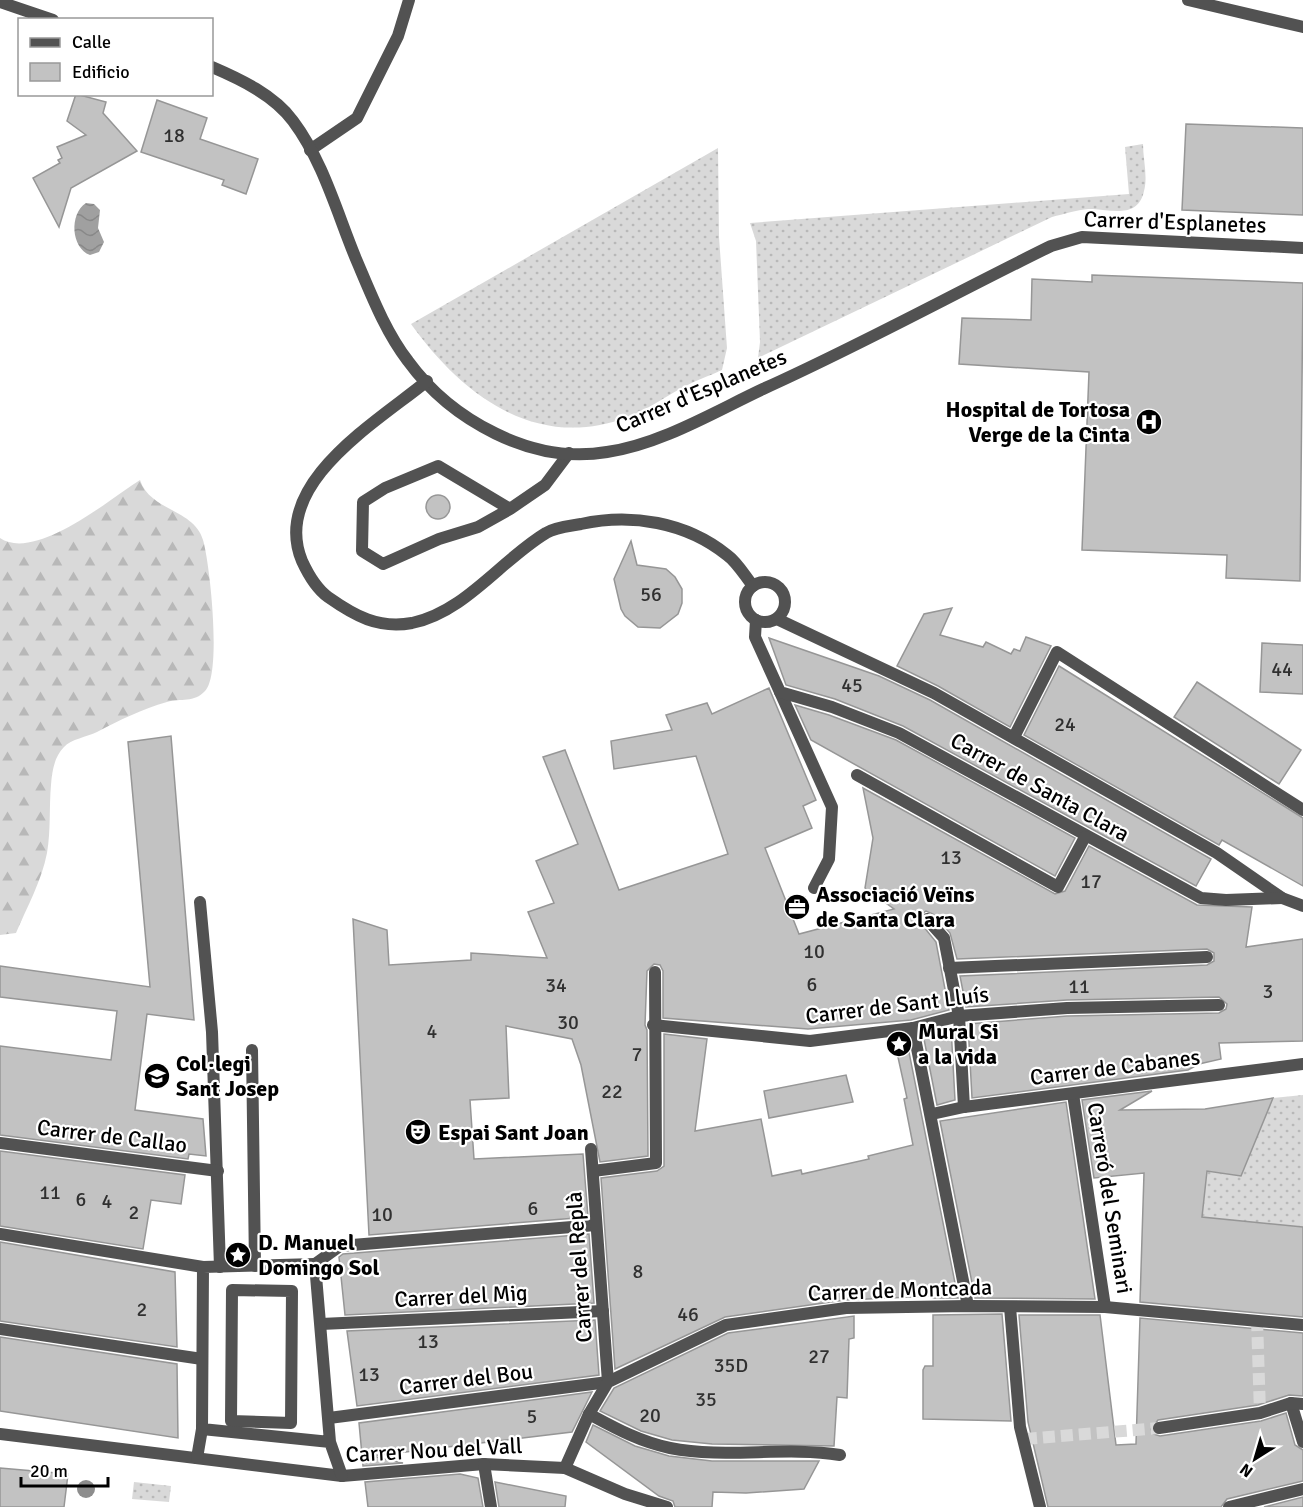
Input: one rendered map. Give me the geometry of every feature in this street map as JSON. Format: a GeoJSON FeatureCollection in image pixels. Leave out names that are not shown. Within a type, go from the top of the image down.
{"type":"FeatureCollection","features":[{"type":"Feature","properties":{"kind":"street"},"geometry":{"type":"LineString","coordinates":[[310,150],[357,118],[398,36],[409,0]]}},
{"type":"Feature","properties":{"kind":"street"},"geometry":{"type":"LineString","coordinates":[[1188,0],[1303,27]]}},
{"type":"Feature","properties":{"kind":"street"},"geometry":{"type":"LineString","coordinates":[[0,2],[47,18]]}},
{"type":"Feature","properties":{"kind":"street","name":"Carrer d'Esplanetes"},"geometry":{"type":"LineString","coordinates":[[213,67],[257,89],[292,119],[310,150],[330,193],[384,323],[408,362],[454,409],[496,434],[532,447],[569,453],[606,453],[646,442],[799,373],[1051,246],[1082,237],[1303,248]]}},
{"type":"Feature","properties":{"kind":"street"},"geometry":{"type":"LineString","coordinates":[[427,381],[325,465],[310,484],[302,506],[297,524],[297,548],[307,571],[323,593],[350,612],[378,625],[412,623],[449,609],[513,556],[548,531],[623,518],[661,523],[697,536],[728,555],[753,586]]}},
{"type":"Feature","properties":{"kind":"street"},"geometry":{"type":"LineString","coordinates":[[510,509],[438,466],[385,488],[363,502],[362,551],[383,564],[439,539],[478,527],[510,509],[545,485],[569,453]]}},
{"type":"Feature","properties":{"kind":"street"},"geometry":{"type":"LineString","coordinates":[[777,619],[785,606],[783,592],[773,583],[759,583],[753,586],[746,597],[745,604],[756,620],[755,637],[832,807],[829,859],[814,888]]}},
{"type":"Feature","properties":{"kind":"street"},"geometry":{"type":"LineString","coordinates":[[756,620],[766,622],[777,619],[934,693],[1217,853],[1282,898],[1303,906]]}},
{"type":"Feature","properties":{"kind":"street"},"geometry":{"type":"LineString","coordinates":[[1014,737],[1057,652],[1303,810]]}},
{"type":"Feature","properties":{"kind":"street","name":"Carrer de Santa Clara"},"geometry":{"type":"LineString","coordinates":[[780,692],[832,707],[899,733],[1085,837],[1201,898],[1226,900],[1282,898]]}},
{"type":"Feature","properties":{"kind":"street"},"geometry":{"type":"LineString","coordinates":[[857,775],[1058,887],[1085,837]]}},
{"type":"Feature","properties":{"kind":"street"},"geometry":{"type":"LineString","coordinates":[[200,902],[212,1032],[220,1267]]}},
{"type":"Feature","properties":{"kind":"street"},"geometry":{"type":"LineString","coordinates":[[927,919],[944,938],[959,1016],[964,1107]]}},
{"type":"Feature","properties":{"kind":"street"},"geometry":{"type":"LineString","coordinates":[[949,968],[1207,957]]}},
{"type":"Feature","properties":{"kind":"street"},"geometry":{"type":"LineString","coordinates":[[593,1171],[656,1163],[653,1025],[655,972]]}},
{"type":"Feature","properties":{"kind":"street","name":"Carrer de Sant Lluís"},"geometry":{"type":"LineString","coordinates":[[653,1025],[781,1036],[810,1041],[913,1028],[959,1016],[1067,1008],[1219,1005]]}},
{"type":"Feature","properties":{"kind":"street"},"geometry":{"type":"LineString","coordinates":[[913,1028],[932,1114],[968,1306]]}},
{"type":"Feature","properties":{"kind":"street"},"geometry":{"type":"LineString","coordinates":[[252,1050],[255,1266]]}},
{"type":"Feature","properties":{"kind":"street","name":"Carrer de Cabanes"},"geometry":{"type":"LineString","coordinates":[[932,1114],[964,1107],[1303,1064]]}},
{"type":"Feature","properties":{"kind":"street","name":"Carreró del Seminari"},"geometry":{"type":"LineString","coordinates":[[1073,1094],[1105,1307]]}},
{"type":"Feature","properties":{"kind":"street","name":"Carrer de Callao"},"geometry":{"type":"LineString","coordinates":[[0,1143],[218,1171]]}},
{"type":"Feature","properties":{"kind":"street","name":"Carrer del Replà"},"geometry":{"type":"LineString","coordinates":[[591,1149],[608,1382]]}},
{"type":"Feature","properties":{"kind":"street"},"geometry":{"type":"LineString","coordinates":[[0,1234],[203,1267],[220,1267],[315,1264],[340,1246],[596,1225]]}},
{"type":"Feature","properties":{"kind":"street"},"geometry":{"type":"LineString","coordinates":[[315,1264],[330,1442],[342,1476]]}},
{"type":"Feature","properties":{"kind":"street"},"geometry":{"type":"LineString","coordinates":[[197,1458],[202,1429],[203,1267]]}},
{"type":"Feature","properties":{"kind":"street"},"geometry":{"type":"LineString","coordinates":[[232,1290],[292,1291],[291,1423],[231,1421],[232,1290]]}},
{"type":"Feature","properties":{"kind":"street","name":"Carrer de Montcada"},"geometry":{"type":"LineString","coordinates":[[608,1382],[726,1325],[846,1308],[1105,1307],[1303,1325]]}},
{"type":"Feature","properties":{"kind":"street"},"geometry":{"type":"LineString","coordinates":[[1010,1308],[1020,1427],[1040,1507]]}},
{"type":"Feature","properties":{"kind":"street","name":"Carrer del Mig"},"geometry":{"type":"LineString","coordinates":[[321,1324],[603,1311]]}},
{"type":"Feature","properties":{"kind":"street"},"geometry":{"type":"LineString","coordinates":[[0,1329],[202,1359]]}},
{"type":"Feature","properties":{"kind":"street"},"geometry":{"type":"LineString","coordinates":[[565,1468],[589,1414],[608,1382]]}},
{"type":"Feature","properties":{"kind":"street","name":"Carrer del Bou"},"geometry":{"type":"LineString","coordinates":[[329,1418],[608,1382]]}},
{"type":"Feature","properties":{"kind":"street"},"geometry":{"type":"LineString","coordinates":[[1159,1428],[1260,1413],[1297,1403],[1303,1442]]}},
{"type":"Feature","properties":{"kind":"street"},"geometry":{"type":"LineString","coordinates":[[589,1414],[633,1438],[670,1448],[700,1452],[813,1451],[840,1455]]}},
{"type":"Feature","properties":{"kind":"street"},"geometry":{"type":"LineString","coordinates":[[202,1429],[330,1442]]}},
{"type":"Feature","properties":{"kind":"street","name":"Carrer Nou del Vall"},"geometry":{"type":"LineString","coordinates":[[0,1434],[342,1476],[484,1464],[565,1468],[625,1494],[667,1507]]}},
{"type":"Feature","properties":{"kind":"street"},"geometry":{"type":"LineString","coordinates":[[484,1464],[491,1507]]}},
{"type":"Feature","properties":{"kind":"street"},"geometry":{"type":"LineString","coordinates":[[1229,1507],[1303,1489]]}},
{"type":"Feature","properties":{"kind":"green space"},"geometry":{"type":"Polygon","coordinates":[[[1143,144],[1145,186],[1141,200],[1136,206],[1122,211],[1089,209],[1052,217],[758,358],[760,342],[756,241],[750,223],[1129,194],[1125,147],[1143,144]]]}},
{"type":"Feature","properties":{"kind":"green space"},"geometry":{"type":"Polygon","coordinates":[[[718,148],[719,237],[727,348],[722,370],[685,386],[628,417],[594,426],[562,427],[532,422],[504,410],[478,394],[453,373],[411,324],[718,148]]]}},
{"type":"Feature","properties":{"kind":"green space"},"geometry":{"type":"Polygon","coordinates":[[[140,480],[145,490],[153,498],[191,522],[203,540],[209,571],[213,618],[213,664],[210,681],[201,695],[187,700],[167,702],[140,711],[67,744],[61,751],[52,775],[48,844],[42,873],[16,933],[0,935],[0,538],[15,543],[32,542],[52,535],[92,513],[140,480]]]}},
{"type":"Feature","properties":{"kind":"green space"},"geometry":{"type":"Polygon","coordinates":[[[1303,1095],[1303,1227],[1202,1217],[1207,1171],[1241,1176],[1273,1098],[1303,1095]]]}},
{"type":"Feature","properties":{"kind":"green space"},"geometry":{"type":"Polygon","coordinates":[[[134,1482],[171,1486],[169,1502],[132,1499],[134,1482]]]}},
{"type":"Feature","properties":{"kind":"water"},"geometry":{"type":"Polygon","coordinates":[[[86,203],[94,204],[100,210],[98,228],[104,242],[99,252],[90,255],[79,245],[74,230],[77,215],[86,203]]]}},
{"type":"Feature","properties":{"kind":"building"},"geometry":{"type":"Polygon","coordinates":[[[75,96],[106,102],[103,113],[137,151],[71,188],[59,227],[33,178],[60,163],[58,160],[62,158],[57,147],[86,135],[67,121],[75,96]]]}},
{"type":"Feature","properties":{"kind":"building"},"geometry":{"type":"Polygon","coordinates":[[[157,100],[207,118],[200,139],[258,159],[246,194],[222,185],[224,180],[141,152],[157,100]]]}},
{"type":"Feature","properties":{"kind":"building"},"geometry":{"type":"Polygon","coordinates":[[[1186,124],[1303,128],[1303,215],[1182,210],[1186,124]]]}},
{"type":"Feature","properties":{"kind":"building","name":"Hospital de Tortosa Verge de la Cinta"},"geometry":{"type":"Polygon","coordinates":[[[1092,275],[1303,283],[1300,581],[1226,578],[1227,555],[1082,550],[1089,372],[959,364],[962,318],[1031,320],[1032,279],[1092,282],[1092,275]]]}},
{"type":"Feature","properties":{"kind":"building"},"geometry":{"type":"Polygon","coordinates":[[[438,495],[443,496],[449,502],[449,512],[443,518],[438,519],[433,518],[427,512],[426,507],[427,502],[433,496],[438,495]]]}},
{"type":"Feature","properties":{"kind":"building"},"geometry":{"type":"Polygon","coordinates":[[[631,541],[637,565],[666,569],[675,577],[682,589],[682,603],[678,614],[660,628],[638,627],[625,616],[621,609],[614,579],[631,541]]]}},
{"type":"Feature","properties":{"kind":"building"},"geometry":{"type":"Polygon","coordinates":[[[952,608],[940,635],[983,647],[986,642],[1011,654],[1014,649],[1020,651],[1026,637],[1051,646],[1010,727],[938,686],[897,666],[924,614],[952,608]]]}},
{"type":"Feature","properties":{"kind":"building"},"geometry":{"type":"Polygon","coordinates":[[[769,638],[879,676],[930,700],[1211,859],[1196,886],[903,726],[835,699],[786,685],[769,638]]]}},
{"type":"Feature","properties":{"kind":"building"},"geometry":{"type":"Polygon","coordinates":[[[1262,643],[1303,645],[1303,694],[1260,692],[1262,643]]]}},
{"type":"Feature","properties":{"kind":"building"},"geometry":{"type":"Polygon","coordinates":[[[1059,666],[1303,818],[1303,886],[1222,840],[1219,845],[1024,735],[1059,666]]]}},
{"type":"Feature","properties":{"kind":"building"},"geometry":{"type":"Polygon","coordinates":[[[1197,682],[1301,750],[1279,784],[1174,717],[1197,682]]]}},
{"type":"Feature","properties":{"kind":"building"},"geometry":{"type":"Polygon","coordinates":[[[769,688],[816,800],[803,806],[812,828],[765,848],[799,934],[894,909],[865,888],[873,838],[863,788],[1055,894],[1065,891],[1089,846],[1197,905],[1252,907],[1246,947],[1303,939],[1303,1041],[1219,1043],[1221,1059],[1199,1064],[1188,1070],[972,1098],[968,1024],[1067,1016],[1219,1013],[1226,1009],[1227,1004],[1219,997],[1067,1000],[966,1007],[960,976],[1207,965],[1214,961],[1214,953],[1207,949],[957,959],[950,933],[933,914],[926,911],[919,916],[919,921],[936,942],[949,1010],[911,1020],[808,1029],[663,1018],[663,971],[660,965],[654,964],[647,971],[645,1025],[647,1030],[648,1156],[600,1162],[581,1065],[572,1039],[506,1026],[509,1098],[470,1100],[474,1159],[583,1154],[588,1217],[369,1235],[353,919],[387,930],[389,965],[471,960],[471,953],[547,958],[528,912],[554,903],[536,861],[578,844],[543,757],[565,750],[619,890],[728,854],[696,756],[614,769],[611,741],[672,730],[666,715],[707,703],[712,714],[769,688]]]}},
{"type":"Feature","properties":{"kind":"building"},"geometry":{"type":"Polygon","coordinates":[[[795,705],[896,740],[1075,838],[1055,876],[811,740],[795,705]]]}},
{"type":"Feature","properties":{"kind":"building"},"geometry":{"type":"Polygon","coordinates":[[[171,736],[194,1020],[147,1014],[135,1110],[203,1119],[206,1156],[189,1154],[188,1159],[0,1135],[0,1046],[111,1060],[117,1011],[0,997],[0,966],[150,987],[128,742],[171,736]]]}},
{"type":"Feature","properties":{"kind":"building"},"geometry":{"type":"Polygon","coordinates":[[[951,1027],[955,1100],[937,1105],[923,1034],[951,1027]]]}},
{"type":"Feature","properties":{"kind":"building"},"geometry":{"type":"Polygon","coordinates":[[[664,1034],[707,1039],[695,1131],[761,1119],[772,1176],[801,1170],[802,1174],[869,1159],[868,1156],[913,1145],[904,1099],[907,1098],[894,1039],[906,1037],[958,1298],[933,1298],[933,1296],[845,1300],[725,1317],[615,1369],[601,1178],[657,1171],[664,1166],[664,1034]]]}},
{"type":"Feature","properties":{"kind":"building"},"geometry":{"type":"Polygon","coordinates":[[[846,1075],[853,1102],[769,1118],[764,1091],[846,1075]]]}},
{"type":"Feature","properties":{"kind":"building"},"geometry":{"type":"Polygon","coordinates":[[[1152,1091],[1120,1110],[1205,1109],[1273,1098],[1241,1176],[1207,1171],[1202,1217],[1303,1227],[1303,1317],[1140,1302],[1144,1173],[1094,1178],[1082,1100],[1152,1091]]]}},
{"type":"Feature","properties":{"kind":"building"},"geometry":{"type":"Polygon","coordinates":[[[1066,1102],[1095,1299],[975,1298],[940,1121],[1066,1102]]]}},
{"type":"Feature","properties":{"kind":"building"},"geometry":{"type":"Polygon","coordinates":[[[0,1151],[185,1175],[181,1204],[151,1200],[143,1249],[0,1226],[0,1151]]]}},
{"type":"Feature","properties":{"kind":"building"},"geometry":{"type":"Polygon","coordinates":[[[589,1234],[594,1303],[345,1315],[339,1257],[343,1254],[589,1234]]]}},
{"type":"Feature","properties":{"kind":"building"},"geometry":{"type":"Polygon","coordinates":[[[0,1242],[175,1272],[177,1347],[0,1321],[0,1242]]]}},
{"type":"Feature","properties":{"kind":"building"},"geometry":{"type":"Polygon","coordinates":[[[1002,1314],[1011,1421],[923,1419],[923,1370],[925,1366],[933,1366],[933,1315],[1002,1314]]]}},
{"type":"Feature","properties":{"kind":"building"},"geometry":{"type":"Polygon","coordinates":[[[1019,1315],[1100,1315],[1116,1445],[1136,1444],[1140,1318],[1303,1333],[1303,1396],[1289,1395],[1258,1405],[1158,1420],[1151,1429],[1153,1434],[1160,1436],[1261,1421],[1286,1413],[1295,1445],[1303,1450],[1303,1481],[1227,1499],[1221,1507],[1048,1507],[1028,1422],[1019,1315]]]}},
{"type":"Feature","properties":{"kind":"building"},"geometry":{"type":"Polygon","coordinates":[[[854,1316],[854,1338],[849,1339],[847,1398],[837,1397],[834,1446],[712,1444],[672,1440],[641,1431],[600,1411],[614,1388],[728,1333],[854,1316]]]}},
{"type":"Feature","properties":{"kind":"building"},"geometry":{"type":"Polygon","coordinates":[[[595,1320],[599,1375],[357,1406],[347,1331],[595,1320]]]}},
{"type":"Feature","properties":{"kind":"building"},"geometry":{"type":"Polygon","coordinates":[[[0,1337],[177,1364],[178,1438],[0,1411],[0,1337]]]}},
{"type":"Feature","properties":{"kind":"building"},"geometry":{"type":"Polygon","coordinates":[[[592,1392],[572,1432],[372,1456],[403,1463],[363,1466],[359,1423],[592,1392]]]}},
{"type":"Feature","properties":{"kind":"building"},"geometry":{"type":"Polygon","coordinates":[[[593,1425],[635,1446],[669,1456],[712,1461],[819,1461],[804,1489],[746,1493],[713,1492],[712,1507],[675,1507],[673,1501],[659,1496],[586,1442],[593,1425]]]}},
{"type":"Feature","properties":{"kind":"building"},"geometry":{"type":"Polygon","coordinates":[[[0,1468],[68,1474],[64,1507],[0,1507],[0,1468]]]}},
{"type":"Feature","properties":{"kind":"building"},"geometry":{"type":"Polygon","coordinates":[[[460,1474],[478,1478],[483,1507],[368,1507],[365,1482],[460,1474]]]}},
{"type":"Feature","properties":{"kind":"building"},"geometry":{"type":"Polygon","coordinates":[[[495,1482],[566,1496],[565,1507],[499,1507],[495,1482]]]}},
{"type":"Feature","properties":{"kind":"building"},"geometry":{"type":"Polygon","coordinates":[[[1303,1497],[1303,1507],[1264,1507],[1303,1497]]]}},
{"type":"Feature","properties":{"kind":"tunnel"},"geometry":{"type":"LineString","coordinates":[[1257,1319],[1260,1413]]}},
{"type":"Feature","properties":{"kind":"tunnel"},"geometry":{"type":"LineString","coordinates":[[1025,1439],[1159,1428]]}},
{"type":"Feature","properties":{"kind":"place","name":"Hospital de Tortosa Verge de la Cinta"},"geometry":{"type":"Point","coordinates":[1149,422]}},
{"type":"Feature","properties":{"kind":"place","name":"Associació Veïns de Santa Clara"},"geometry":{"type":"Point","coordinates":[797,907]}},
{"type":"Feature","properties":{"kind":"place","name":"Mural Si a la vida"},"geometry":{"type":"Point","coordinates":[899,1044]}},
{"type":"Feature","properties":{"kind":"place","name":"Col·legi Sant Josep"},"geometry":{"type":"Point","coordinates":[157,1076]}},
{"type":"Feature","properties":{"kind":"place","name":"Espai Sant Joan"},"geometry":{"type":"Point","coordinates":[418,1132]}},
{"type":"Feature","properties":{"kind":"place","name":"D. Manuel Domingo Sol"},"geometry":{"type":"Point","coordinates":[238,1255]}}]}
